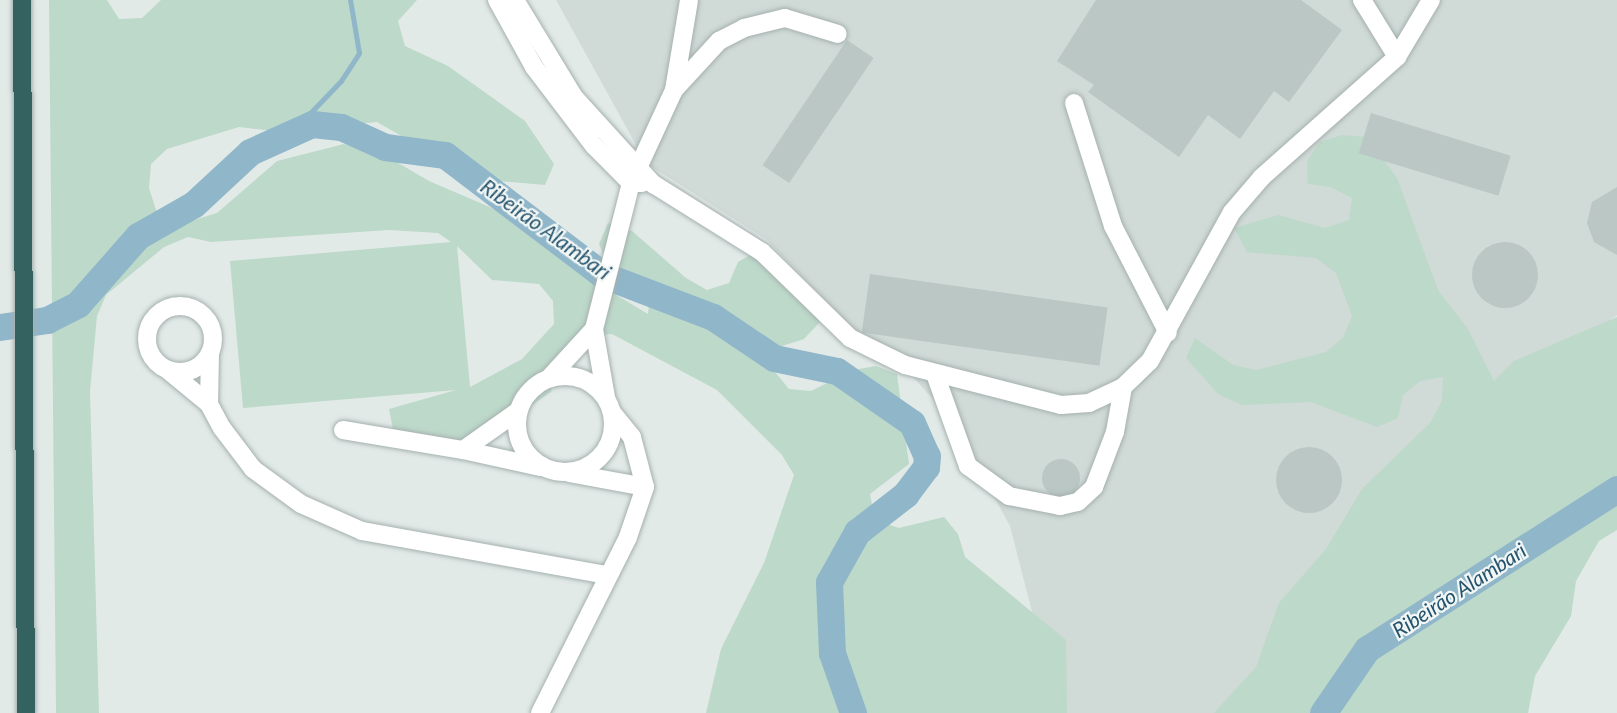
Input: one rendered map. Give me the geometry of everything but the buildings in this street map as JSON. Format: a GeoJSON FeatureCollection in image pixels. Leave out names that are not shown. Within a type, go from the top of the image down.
{"type":"FeatureCollection","features":[{"type":"Feature","properties":{"kind":"highway"},"geometry":{"type":"LineString","coordinates":[[22,0],[26,713]]}},
{"type":"Feature","properties":{"kind":"highway"},"geometry":{"type":"LineString","coordinates":[[23,133],[35,0]]}},
{"type":"Feature","properties":{"kind":"street"},"geometry":{"type":"LineString","coordinates":[[497,0],[563,106],[635,176],[653,184],[762,252],[850,338],[878,355],[935,374],[1061,405],[1089,403],[1123,387],[1168,333],[1232,212],[1262,177],[1397,57],[1431,0]]}},
{"type":"Feature","properties":{"kind":"street"},"geometry":{"type":"LineString","coordinates":[[515,0],[574,97],[635,176]]}},
{"type":"Feature","properties":{"kind":"street"},"geometry":{"type":"LineString","coordinates":[[564,472],[597,461],[608,447],[609,405],[596,322],[635,176],[674,90],[689,0]]}},
{"type":"Feature","properties":{"kind":"street"},"geometry":{"type":"LineString","coordinates":[[1362,0],[1397,57]]}},
{"type":"Feature","properties":{"kind":"street"},"geometry":{"type":"LineString","coordinates":[[674,90],[719,41],[753,24],[785,18],[838,34]]}},
{"type":"Feature","properties":{"kind":"street"},"geometry":{"type":"LineString","coordinates":[[1074,103],[1113,226],[1168,333]]}},
{"type":"Feature","properties":{"kind":"street"},"geometry":{"type":"LineString","coordinates":[[209,404],[210,353],[213,332],[201,313],[169,307],[148,332],[150,353],[209,404],[253,469],[330,520],[362,531],[606,575]]}},
{"type":"Feature","properties":{"kind":"street"},"geometry":{"type":"LineString","coordinates":[[463,450],[518,411],[536,385],[550,377],[596,322]]}},
{"type":"Feature","properties":{"kind":"street"},"geometry":{"type":"LineString","coordinates":[[165,368],[196,368],[210,353]]}},
{"type":"Feature","properties":{"kind":"street"},"geometry":{"type":"LineString","coordinates":[[935,374],[968,466],[1009,496],[1060,506],[1078,502],[1094,488],[1115,432],[1123,387]]}},
{"type":"Feature","properties":{"kind":"street"},"geometry":{"type":"LineString","coordinates":[[540,713],[606,575],[628,537],[645,487],[632,436],[609,405],[581,378],[550,377]]}},
{"type":"Feature","properties":{"kind":"street"},"geometry":{"type":"LineString","coordinates":[[518,411],[525,450],[545,468]]}},
{"type":"Feature","properties":{"kind":"street"},"geometry":{"type":"LineString","coordinates":[[343,430],[463,450],[645,487]]}},
{"type":"Feature","properties":{"kind":"shaded area"},"geometry":{"type":"Polygon","coordinates":[[[556,0],[1617,0],[1617,315],[1380,488],[1275,713],[1058,713],[1010,526],[952,420],[885,346],[853,330],[767,240],[646,163],[556,0]]]}},
{"type":"Feature","properties":{"kind":"green space"},"geometry":{"type":"Polygon","coordinates":[[[49,0],[107,0],[119,19],[142,18],[161,0],[417,0],[398,21],[405,46],[448,66],[525,121],[554,164],[545,185],[476,179],[377,122],[283,132],[239,127],[167,149],[151,164],[149,188],[156,210],[170,227],[217,213],[277,161],[344,144],[388,157],[429,181],[536,227],[588,278],[648,314],[650,292],[610,268],[599,244],[608,223],[632,231],[686,278],[707,290],[729,283],[738,262],[759,250],[813,300],[820,322],[804,339],[779,347],[775,372],[789,389],[811,391],[853,370],[876,366],[897,374],[909,464],[870,494],[875,520],[899,528],[944,517],[958,534],[965,557],[1066,640],[1067,713],[706,713],[721,649],[764,563],[794,475],[782,455],[717,390],[612,334],[588,336],[556,370],[551,392],[493,431],[471,438],[448,442],[394,434],[389,409],[456,390],[243,408],[230,261],[451,242],[438,233],[389,230],[211,242],[188,237],[164,247],[106,295],[97,316],[90,391],[99,713],[56,713],[49,0]],[[457,246],[470,387],[522,359],[554,324],[553,301],[539,284],[492,280],[457,246]]]}},
{"type":"Feature","properties":{"kind":"green space"},"geometry":{"type":"Polygon","coordinates":[[[1342,135],[1366,137],[1397,178],[1438,290],[1468,329],[1494,381],[1514,361],[1617,317],[1617,530],[1599,541],[1576,581],[1571,616],[1535,676],[1528,713],[1214,713],[1256,667],[1279,603],[1326,549],[1362,489],[1430,423],[1442,401],[1443,377],[1420,381],[1403,395],[1398,418],[1377,427],[1311,402],[1242,405],[1218,394],[1186,358],[1195,338],[1233,365],[1256,370],[1326,352],[1343,338],[1352,316],[1336,273],[1316,258],[1247,252],[1234,228],[1278,215],[1325,228],[1349,220],[1352,198],[1330,187],[1308,184],[1307,161],[1320,142],[1342,135]]]}},
{"type":"Feature","properties":{"kind":"waterway"},"geometry":{"type":"LineString","coordinates":[[293,131],[341,81],[359,53],[350,0]]}},
{"type":"Feature","properties":{"kind":"waterway","name":"Ribeirão Alambari"},"geometry":{"type":"LineString","coordinates":[[0,327],[47,320],[78,304],[138,236],[194,204],[250,152],[312,124],[341,127],[385,147],[445,155],[603,275],[713,317],[774,358],[837,371],[912,423],[927,456],[926,467],[906,494],[857,532],[829,582],[832,653],[853,713]]}},
{"type":"Feature","properties":{"kind":"waterway","name":"Ribeirão Alambari"},"geometry":{"type":"LineString","coordinates":[[1323,713],[1367,649],[1617,489]]}}]}
